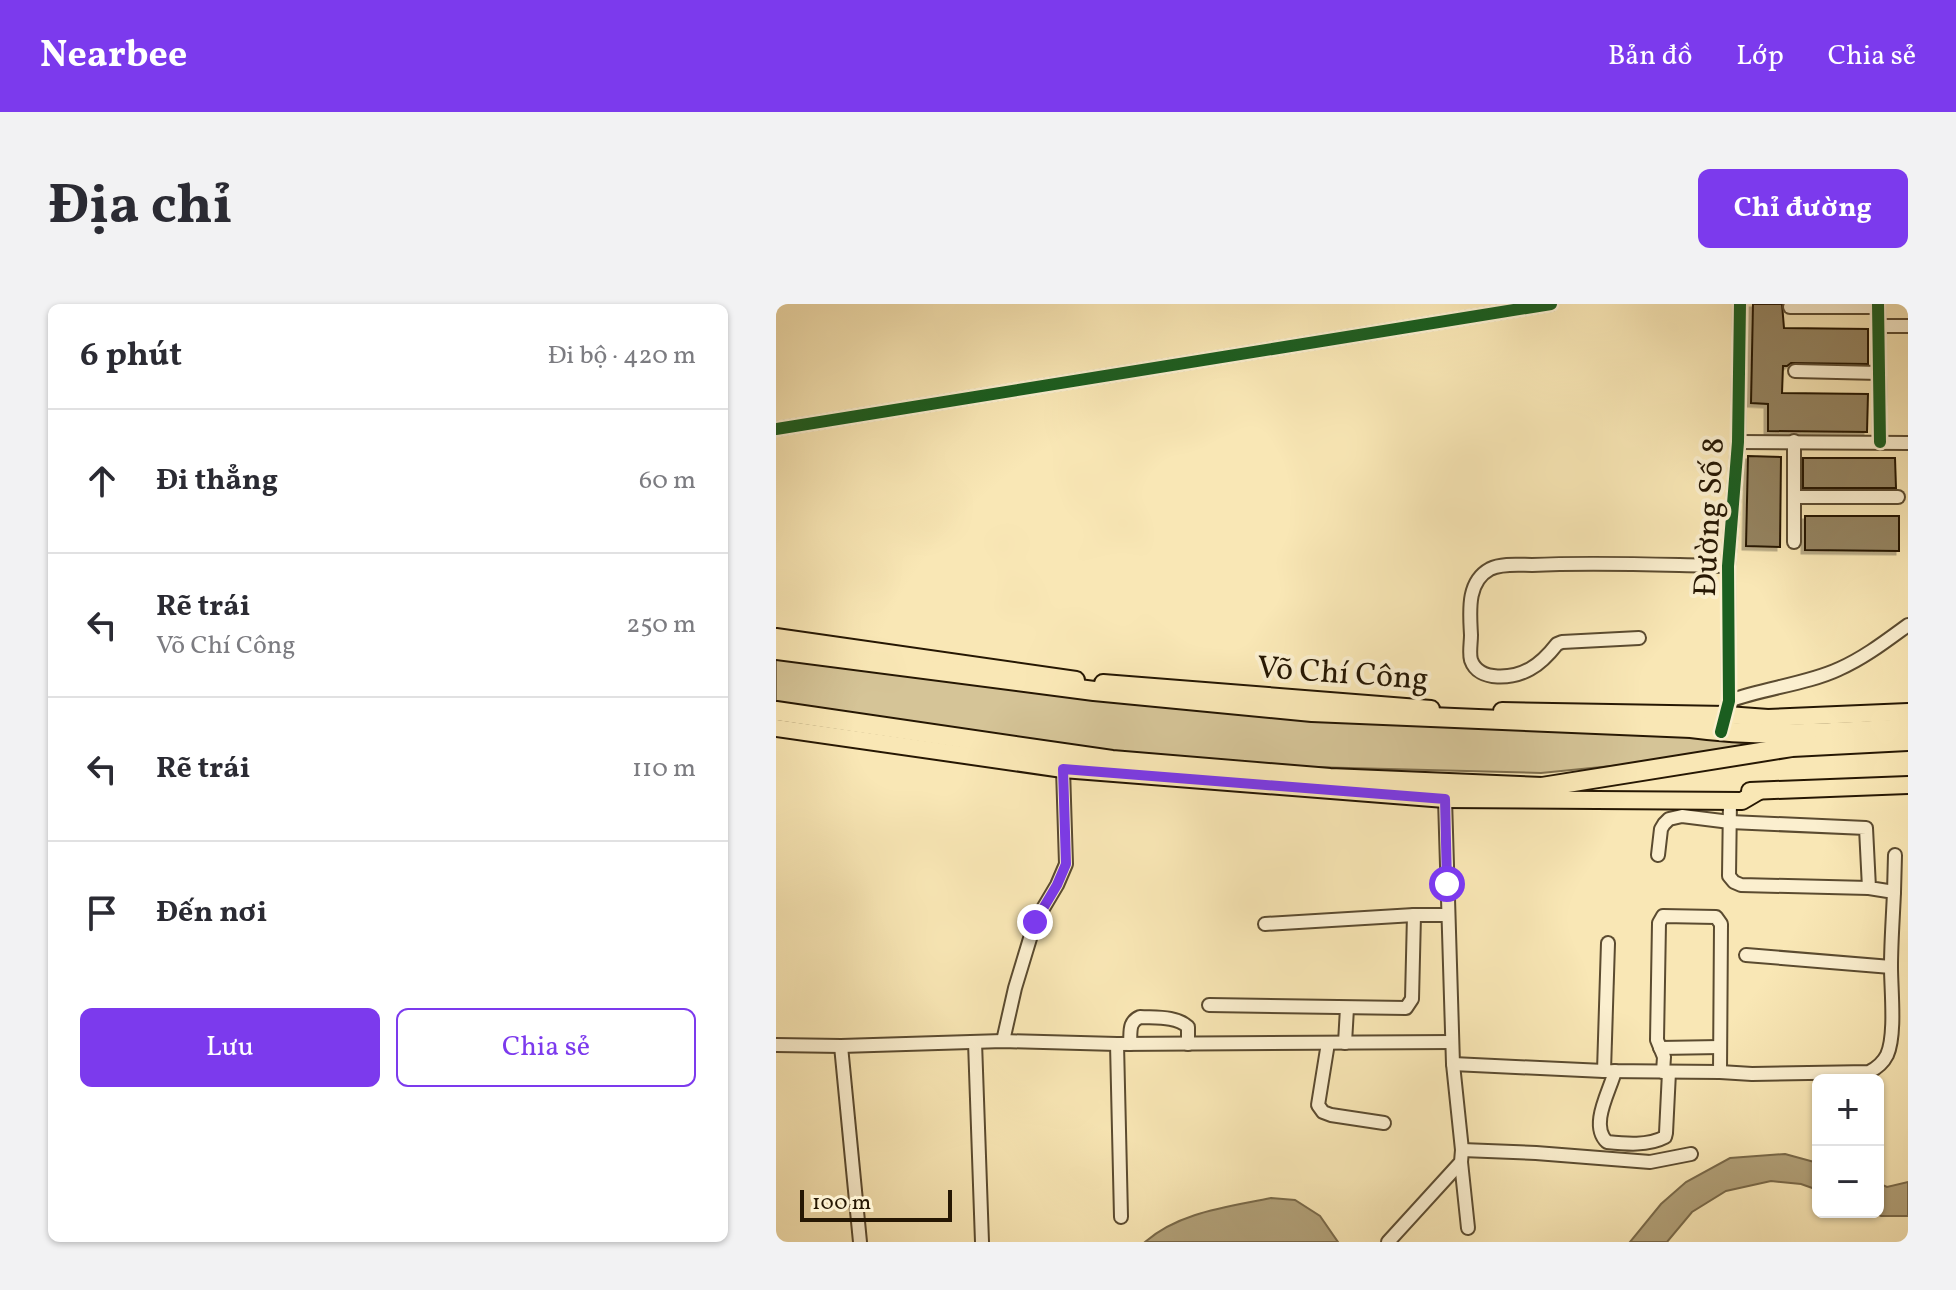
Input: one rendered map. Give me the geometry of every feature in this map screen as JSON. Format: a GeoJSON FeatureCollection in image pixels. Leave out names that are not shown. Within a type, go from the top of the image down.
{"type":"FeatureCollection","features":[{"type":"Feature","properties":{"kind":"highway","name":"Võ Chí Công"},"geometry":{"type":"LineString","coordinates":[[776,650],[1094,691],[1312,712],[1691,728],[1726,716],[1794,740]]}},
{"type":"Feature","properties":{"kind":"highway"},"geometry":{"type":"LineString","coordinates":[[776,711],[1112,760],[1444,791],[1542,787],[1794,740],[1908,728]]}},
{"type":"Feature","properties":{"kind":"highway"},"geometry":{"type":"LineString","coordinates":[[1794,740],[1908,741]]}},
{"type":"Feature","properties":{"kind":"main road","name":"Võ Chí Công"},"geometry":{"type":"LineString","coordinates":[[776,637],[1110,684],[1457,711],[1768,718],[1908,712]]}},
{"type":"Feature","properties":{"kind":"main road"},"geometry":{"type":"LineString","coordinates":[[776,728],[1063,769],[1444,791],[1730,801],[1742,801],[1759,791]]}},
{"type":"Feature","properties":{"kind":"main road"},"geometry":{"type":"LineString","coordinates":[[1542,787],[1610,793],[1903,786]]}},
{"type":"Feature","properties":{"kind":"street"},"geometry":{"type":"LineString","coordinates":[[776,429],[1551,304]]}},
{"type":"Feature","properties":{"kind":"street","name":"Đường Số 8"},"geometry":{"type":"LineString","coordinates":[[1726,716],[1728,566],[1738,442],[1740,304]]}},
{"type":"Feature","properties":{"kind":"street"},"geometry":{"type":"LineString","coordinates":[[1790,307],[1878,305],[1880,442]]}},
{"type":"Feature","properties":{"kind":"street"},"geometry":{"type":"LineString","coordinates":[[1878,326],[1908,326]]}},
{"type":"Feature","properties":{"kind":"street"},"geometry":{"type":"LineString","coordinates":[[1795,371],[1879,373]]}},
{"type":"Feature","properties":{"kind":"street"},"geometry":{"type":"LineString","coordinates":[[1794,441],[1794,542]]}},
{"type":"Feature","properties":{"kind":"street"},"geometry":{"type":"LineString","coordinates":[[1738,442],[1908,443]]}},
{"type":"Feature","properties":{"kind":"street"},"geometry":{"type":"LineString","coordinates":[[1794,497],[1898,497]]}},
{"type":"Feature","properties":{"kind":"street"},"geometry":{"type":"LineString","coordinates":[[1639,638],[1562,642],[1531,669],[1515,675],[1481,673],[1471,658],[1470,600],[1482,576],[1489,569],[1499,566],[1728,566]]}},
{"type":"Feature","properties":{"kind":"street"},"geometry":{"type":"LineString","coordinates":[[1726,716],[1749,693],[1836,671],[1872,652],[1908,625]]}},
{"type":"Feature","properties":{"kind":"street"},"geometry":{"type":"LineString","coordinates":[[1003,1041],[1035,922],[1066,864],[1063,769]]}},
{"type":"Feature","properties":{"kind":"street"},"geometry":{"type":"LineString","coordinates":[[1444,791],[1453,1064],[1468,1228]]}},
{"type":"Feature","properties":{"kind":"street"},"geometry":{"type":"LineString","coordinates":[[1730,801],[1729,876],[1734,882],[1741,885],[1869,888],[1894,892]]}},
{"type":"Feature","properties":{"kind":"street"},"geometry":{"type":"LineString","coordinates":[[1658,855],[1661,829],[1669,819],[1682,816],[1730,822],[1866,828],[1869,888]]}},
{"type":"Feature","properties":{"kind":"street"},"geometry":{"type":"LineString","coordinates":[[1453,1064],[1752,1074],[1869,1072],[1887,1055],[1889,1046],[1893,1012],[1891,967],[1895,855]]}},
{"type":"Feature","properties":{"kind":"street"},"geometry":{"type":"LineString","coordinates":[[1209,1005],[1406,1008],[1412,999],[1414,915]]}},
{"type":"Feature","properties":{"kind":"street"},"geometry":{"type":"LineString","coordinates":[[1265,924],[1448,915]]}},
{"type":"Feature","properties":{"kind":"street"},"geometry":{"type":"LineString","coordinates":[[1608,943],[1610,1071],[1601,1108],[1600,1133],[1607,1142],[1648,1143],[1665,1137],[1666,1133],[1666,1072],[1657,1040],[1659,923],[1663,916],[1716,917],[1721,924],[1720,1072]]}},
{"type":"Feature","properties":{"kind":"street"},"geometry":{"type":"LineString","coordinates":[[1746,955],[1891,967]]}},
{"type":"Feature","properties":{"kind":"street"},"geometry":{"type":"LineString","coordinates":[[1345,1043],[1347,1008]]}},
{"type":"Feature","properties":{"kind":"street"},"geometry":{"type":"LineString","coordinates":[[1121,1217],[1124,1044],[1131,1025],[1140,1017],[1178,1020],[1188,1027],[1188,1044]]}},
{"type":"Feature","properties":{"kind":"street"},"geometry":{"type":"LineString","coordinates":[[776,1045],[1003,1041],[1124,1044],[1452,1042]]}},
{"type":"Feature","properties":{"kind":"street"},"geometry":{"type":"LineString","coordinates":[[975,1042],[982,1242]]}},
{"type":"Feature","properties":{"kind":"street"},"geometry":{"type":"LineString","coordinates":[[1328,1043],[1318,1105],[1323,1112],[1331,1115],[1384,1123]]}},
{"type":"Feature","properties":{"kind":"street"},"geometry":{"type":"LineString","coordinates":[[841,1046],[860,1242]]}},
{"type":"Feature","properties":{"kind":"street"},"geometry":{"type":"LineString","coordinates":[[1660,1048],[1720,1047]]}},
{"type":"Feature","properties":{"kind":"street"},"geometry":{"type":"LineString","coordinates":[[1388,1242],[1461,1156],[1536,1153],[1650,1162],[1691,1154]]}},
{"type":"Feature","properties":{"kind":"shaded area"},"geometry":{"type":"Polygon","coordinates":[[[776,653],[1755,744],[1642,763],[1541,773],[1228,765],[1090,753],[776,705],[776,653]]]}},
{"type":"Feature","properties":{"kind":"shaded area"},"geometry":{"type":"Polygon","coordinates":[[[1785,1154],[1812,1161],[1812,1188],[1771,1181],[1726,1191],[1692,1212],[1667,1242],[1630,1242],[1661,1204],[1686,1182],[1730,1158],[1785,1154]]]}},
{"type":"Feature","properties":{"kind":"shaded area"},"geometry":{"type":"Polygon","coordinates":[[[1908,1182],[1908,1216],[1884,1216],[1884,1186],[1908,1182]]]}},
{"type":"Feature","properties":{"kind":"shaded area"},"geometry":{"type":"Polygon","coordinates":[[[1271,1198],[1295,1200],[1320,1216],[1338,1242],[1145,1242],[1188,1217],[1271,1198]]]}},
{"type":"Feature","properties":{"kind":"building"},"geometry":{"type":"Polygon","coordinates":[[[1753,304],[1782,304],[1784,328],[1868,329],[1868,364],[1791,363],[1783,366],[1782,393],[1868,394],[1867,432],[1768,431],[1768,404],[1751,403],[1753,304]]]}},
{"type":"Feature","properties":{"kind":"building"},"geometry":{"type":"Polygon","coordinates":[[[1748,456],[1781,457],[1780,547],[1746,546],[1748,456]]]}},
{"type":"Feature","properties":{"kind":"building"},"geometry":{"type":"Polygon","coordinates":[[[1803,458],[1895,458],[1896,488],[1803,488],[1803,458]]]}},
{"type":"Feature","properties":{"kind":"building"},"geometry":{"type":"Polygon","coordinates":[[[1805,516],[1899,516],[1899,551],[1805,550],[1805,516]]]}},
{"type":"Feature","properties":{"kind":"cycle path"},"geometry":{"type":"LineString","coordinates":[[776,429],[1551,304]]}},
{"type":"Feature","properties":{"kind":"cycle path"},"geometry":{"type":"LineString","coordinates":[[1721,732],[1729,701],[1728,566],[1738,442],[1740,304]]}},
{"type":"Feature","properties":{"kind":"cycle path"},"geometry":{"type":"LineString","coordinates":[[1878,304],[1880,442]]}},
{"type":"Feature","properties":{"kind":"route"},"geometry":{"type":"LineString","coordinates":[[1035,922],[1066,864],[1063,769],[1445,799],[1447,884]]}}]}
